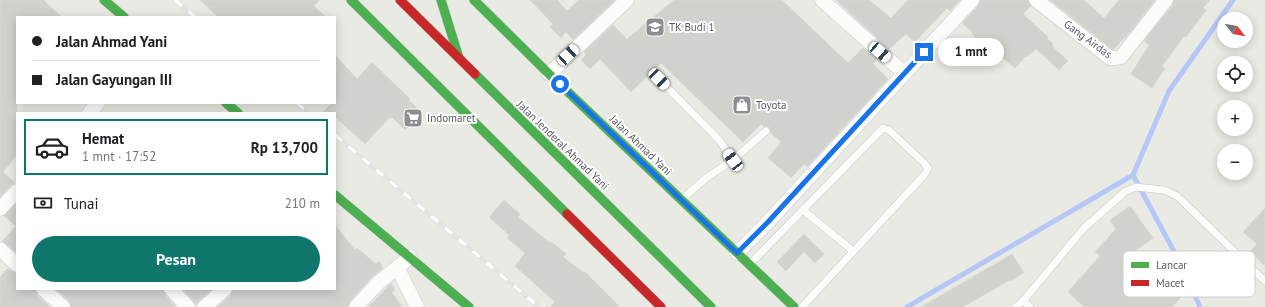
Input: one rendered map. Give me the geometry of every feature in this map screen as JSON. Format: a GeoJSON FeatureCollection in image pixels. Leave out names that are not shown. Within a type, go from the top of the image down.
{"type":"FeatureCollection","features":[{"type":"Feature","properties":{"kind":"main road"},"geometry":{"type":"LineString","coordinates":[[104,0],[123,16]]}},
{"type":"Feature","properties":{"kind":"main road"},"geometry":{"type":"LineString","coordinates":[[352,0],[661,307]]}},
{"type":"Feature","properties":{"kind":"main road","name":"Jalan Jenderal Ahmad Yani"},"geometry":{"type":"LineString","coordinates":[[400,0],[711,307]]}},
{"type":"Feature","properties":{"kind":"main road"},"geometry":{"type":"LineString","coordinates":[[441,0],[460,60]]}},
{"type":"Feature","properties":{"kind":"main road","name":"Jalan Ahmad Yani"},"geometry":{"type":"LineString","coordinates":[[474,0],[549,74],[794,307]]}},
{"type":"Feature","properties":{"kind":"main road"},"geometry":{"type":"LineString","coordinates":[[227,104],[237,112]]}},
{"type":"Feature","properties":{"kind":"main road"},"geometry":{"type":"LineString","coordinates":[[336,196],[469,307]]}},
{"type":"Feature","properties":{"kind":"street"},"geometry":{"type":"LineString","coordinates":[[549,74],[627,0]]}},
{"type":"Feature","properties":{"kind":"street"},"geometry":{"type":"LineString","coordinates":[[822,0],[904,72]]}},
{"type":"Feature","properties":{"kind":"street"},"geometry":{"type":"LineString","coordinates":[[737,253],[972,0]]}},
{"type":"Feature","properties":{"kind":"street","name":"Gang Airdas"},"geometry":{"type":"LineString","coordinates":[[1036,0],[1110,58],[1116,58],[1121,57],[1166,0]]}},
{"type":"Feature","properties":{"kind":"street"},"geometry":{"type":"LineString","coordinates":[[90,112],[97,104]]}},
{"type":"Feature","properties":{"kind":"street"},"geometry":{"type":"LineString","coordinates":[[0,209],[16,192]]}},
{"type":"Feature","properties":{"kind":"street"},"geometry":{"type":"LineString","coordinates":[[0,249],[16,264]]}},
{"type":"Feature","properties":{"kind":"street"},"geometry":{"type":"LineString","coordinates":[[356,307],[378,283],[410,257]]}},
{"type":"Feature","properties":{"kind":"street"},"geometry":{"type":"LineString","coordinates":[[397,267],[417,307]]}},
{"type":"Feature","properties":{"kind":"street"},"geometry":{"type":"LineString","coordinates":[[44,290],[63,307]]}},
{"type":"Feature","properties":{"kind":"street"},"geometry":{"type":"LineString","coordinates":[[172,290],[188,307]]}},
{"type":"Feature","properties":{"kind":"street"},"geometry":{"type":"LineString","coordinates":[[204,307],[224,290]]}},
{"type":"Feature","properties":{"kind":"lane"},"geometry":{"type":"LineString","coordinates":[[659,79],[720,141],[733,160]]}},
{"type":"Feature","properties":{"kind":"lane"},"geometry":{"type":"LineString","coordinates":[[749,265],[884,128],[889,130],[928,168],[925,174],[802,307]]}},
{"type":"Feature","properties":{"kind":"lane"},"geometry":{"type":"LineString","coordinates":[[681,200],[706,178],[733,160],[766,131]]}},
{"type":"Feature","properties":{"kind":"lane"},"geometry":{"type":"LineString","coordinates":[[1016,307],[1084,228],[1126,191],[1136,187],[1164,190],[1177,196],[1234,251]]}},
{"type":"Feature","properties":{"kind":"lane"},"geometry":{"type":"LineString","coordinates":[[803,210],[853,251]]}},
{"type":"Feature","properties":{"kind":"lane"},"geometry":{"type":"LineString","coordinates":[[1255,271],[1265,281]]}},
{"type":"Feature","properties":{"kind":"lane"},"geometry":{"type":"LineString","coordinates":[[1023,300],[1030,307]]}},
{"type":"Feature","properties":{"kind":"building"},"geometry":{"type":"Polygon","coordinates":[[[0,0],[43,0],[61,16],[16,16],[16,156],[3,172],[15,183],[11,185],[0,197],[0,0]]]}},
{"type":"Feature","properties":{"kind":"building"},"geometry":{"type":"Polygon","coordinates":[[[200,0],[319,0],[314,6],[325,16],[217,16],[200,0]]]}},
{"type":"Feature","properties":{"kind":"building"},"geometry":{"type":"Polygon","coordinates":[[[530,0],[557,0],[567,11],[579,0],[615,0],[573,40],[566,32],[561,38],[550,27],[553,24],[530,0]]]}},
{"type":"Feature","properties":{"kind":"building"},"geometry":{"type":"Polygon","coordinates":[[[674,0],[782,0],[848,63],[863,48],[877,60],[873,64],[888,79],[807,167],[804,164],[791,178],[768,158],[781,142],[771,133],[769,127],[764,127],[761,124],[743,142],[661,63],[631,92],[600,59],[590,69],[581,60],[586,55],[584,52],[613,25],[627,39],[674,0]]]}},
{"type":"Feature","properties":{"kind":"building"},"geometry":{"type":"Polygon","coordinates":[[[836,0],[869,0],[891,18],[908,0],[960,0],[950,11],[947,8],[915,42],[906,34],[889,49],[836,0]]]}},
{"type":"Feature","properties":{"kind":"building"},"geometry":{"type":"Polygon","coordinates":[[[980,0],[1028,0],[1031,6],[1023,14],[1048,37],[1047,38],[1053,44],[1052,46],[1068,61],[1059,70],[1036,49],[1027,57],[1026,56],[1015,68],[990,47],[989,49],[962,23],[978,6],[980,0]]]}},
{"type":"Feature","properties":{"kind":"building"},"geometry":{"type":"Polygon","coordinates":[[[1050,0],[1084,0],[1104,18],[1119,0],[1155,0],[1131,31],[1113,50],[1050,0]]]}},
{"type":"Feature","properties":{"kind":"building"},"geometry":{"type":"Polygon","coordinates":[[[1174,0],[1210,0],[1203,8],[1206,10],[1186,37],[1184,36],[1162,66],[1165,68],[1152,88],[1131,74],[1149,45],[1144,41],[1173,5],[1174,0]]]}},
{"type":"Feature","properties":{"kind":"building"},"geometry":{"type":"Polygon","coordinates":[[[336,56],[357,79],[372,62],[410,99],[409,100],[422,113],[405,130],[392,117],[390,119],[389,118],[365,144],[336,118],[336,112],[323,112],[331,104],[336,104],[336,56]]]}},
{"type":"Feature","properties":{"kind":"building"},"geometry":{"type":"Polygon","coordinates":[[[504,200],[520,214],[518,217],[566,254],[563,257],[584,273],[585,272],[620,307],[550,307],[555,302],[515,266],[525,253],[507,238],[509,235],[489,217],[504,200]]]}},
{"type":"Feature","properties":{"kind":"building"},"geometry":{"type":"Polygon","coordinates":[[[16,204],[16,226],[4,216],[16,204]]]}},
{"type":"Feature","properties":{"kind":"building"},"geometry":{"type":"Polygon","coordinates":[[[1130,206],[1153,238],[1135,251],[1123,251],[1123,297],[1181,297],[1172,307],[1084,307],[1068,292],[1100,256],[1095,252],[1116,229],[1110,220],[1130,206]]]}},
{"type":"Feature","properties":{"kind":"building"},"geometry":{"type":"Polygon","coordinates":[[[1265,208],[1265,266],[1255,256],[1255,251],[1250,251],[1257,244],[1243,232],[1265,208]]]}},
{"type":"Feature","properties":{"kind":"building"},"geometry":{"type":"Polygon","coordinates":[[[16,226],[16,252],[2,241],[16,226]]]}},
{"type":"Feature","properties":{"kind":"building"},"geometry":{"type":"Polygon","coordinates":[[[336,226],[355,250],[357,248],[376,264],[379,261],[383,268],[372,277],[350,301],[348,307],[217,307],[231,295],[233,290],[336,290],[336,226]]]}},
{"type":"Feature","properties":{"kind":"building"},"geometry":{"type":"Polygon","coordinates":[[[804,234],[824,254],[815,263],[804,252],[786,271],[777,262],[804,234]]]}},
{"type":"Feature","properties":{"kind":"building"},"geometry":{"type":"Polygon","coordinates":[[[1012,254],[1024,273],[963,307],[921,307],[1012,254]]]}},
{"type":"Feature","properties":{"kind":"building"},"geometry":{"type":"Polygon","coordinates":[[[8,268],[16,273],[16,290],[35,290],[37,295],[50,307],[0,307],[0,277],[8,268]]]}},
{"type":"Feature","properties":{"kind":"building"},"geometry":{"type":"Polygon","coordinates":[[[391,283],[395,291],[392,292],[402,307],[368,307],[391,283]]]}},
{"type":"Feature","properties":{"kind":"building"},"geometry":{"type":"Polygon","coordinates":[[[57,290],[163,290],[165,295],[176,307],[71,307],[69,301],[57,290]]]}},
{"type":"Feature","properties":{"kind":"building"},"geometry":{"type":"Polygon","coordinates":[[[184,290],[211,290],[198,301],[196,304],[184,290]]]}},
{"type":"Feature","properties":{"kind":"waterway"},"geometry":{"type":"LineString","coordinates":[[907,307],[1133,175],[1169,91],[1233,0]]}},
{"type":"Feature","properties":{"kind":"waterway"},"geometry":{"type":"LineString","coordinates":[[1133,175],[1174,251]]}},
{"type":"Feature","properties":{"kind":"waterway"},"geometry":{"type":"LineString","coordinates":[[1195,297],[1200,307]]}},
{"type":"Feature","properties":{"kind":"railway"},"geometry":{"type":"LineString","coordinates":[[175,0],[194,16]]}},
{"type":"Feature","properties":{"kind":"railway"},"geometry":{"type":"LineString","coordinates":[[298,104],[308,112]]}},
{"type":"Feature","properties":{"kind":"railway"},"geometry":{"type":"LineString","coordinates":[[336,136],[539,307]]}},
{"type":"Feature","properties":{"kind":"traffic: fast"},"geometry":{"type":"LineString","coordinates":[[104,0],[123,16]]}},
{"type":"Feature","properties":{"kind":"traffic: fast"},"geometry":{"type":"LineString","coordinates":[[351,0],[567,214]]}},
{"type":"Feature","properties":{"kind":"traffic: fast"},"geometry":{"type":"LineString","coordinates":[[441,0],[459,58]]}},
{"type":"Feature","properties":{"kind":"traffic: fast"},"geometry":{"type":"LineString","coordinates":[[474,0],[549,74],[794,307]]}},
{"type":"Feature","properties":{"kind":"traffic: fast"},"geometry":{"type":"LineString","coordinates":[[475,74],[711,307]]}},
{"type":"Feature","properties":{"kind":"traffic: fast"},"geometry":{"type":"LineString","coordinates":[[227,104],[237,112]]}},
{"type":"Feature","properties":{"kind":"traffic: fast"},"geometry":{"type":"LineString","coordinates":[[336,196],[469,307]]}},
{"type":"Feature","properties":{"kind":"traffic: jam"},"geometry":{"type":"LineString","coordinates":[[400,0],[475,74]]}},
{"type":"Feature","properties":{"kind":"traffic: jam"},"geometry":{"type":"LineString","coordinates":[[567,214],[661,307]]}},
{"type":"Feature","properties":{"kind":"place","name":"TK Budi 1"},"geometry":{"type":"Point","coordinates":[655,27]}},
{"type":"Feature","properties":{"kind":"place","name":"Toyota"},"geometry":{"type":"Point","coordinates":[742,105]}},
{"type":"Feature","properties":{"kind":"place","name":"Indomaret"},"geometry":{"type":"Point","coordinates":[413,118]}},
{"type":"Feature","properties":{"kind":"route"},"geometry":{"type":"LineString","coordinates":[[560,84],[737,253],[768,222],[904,72],[924,52]]}}]}
